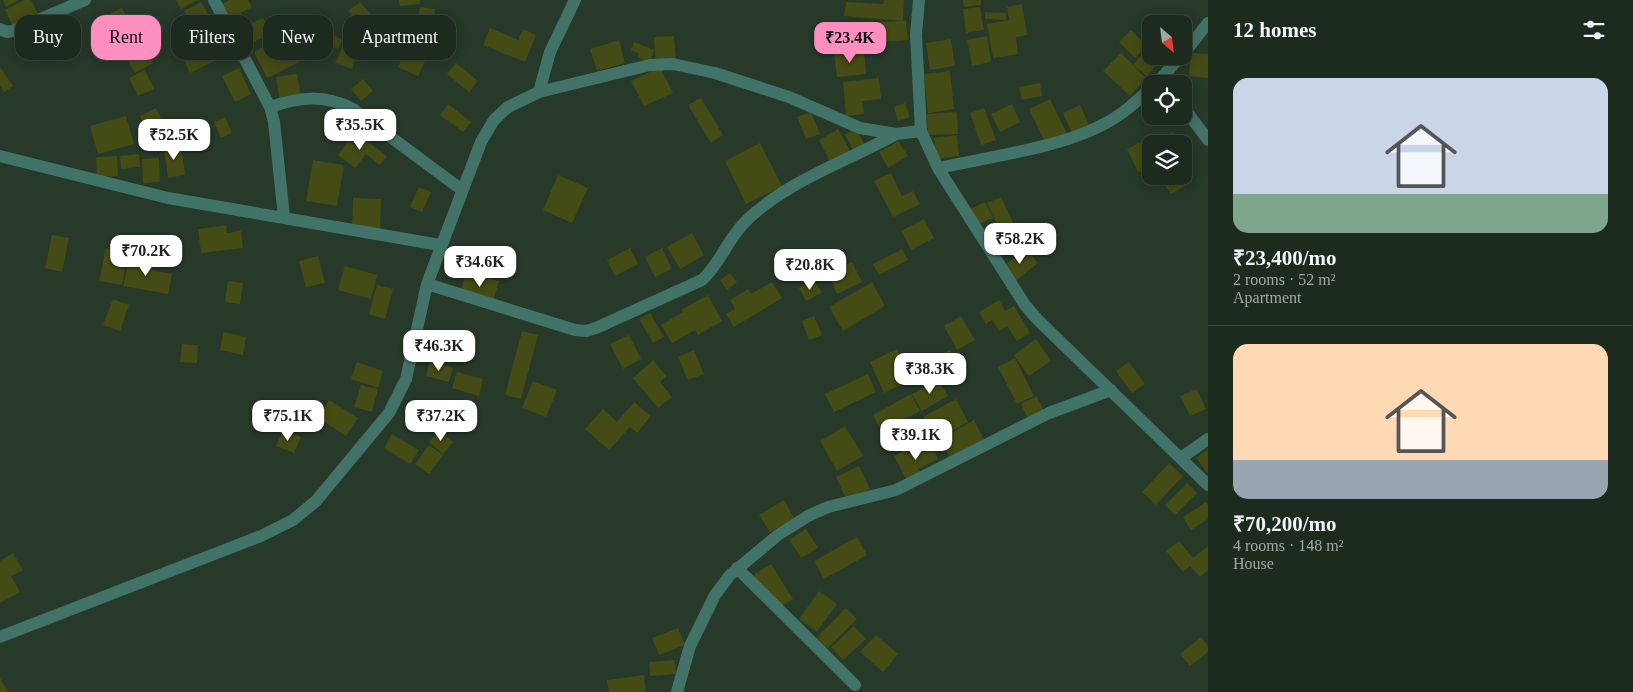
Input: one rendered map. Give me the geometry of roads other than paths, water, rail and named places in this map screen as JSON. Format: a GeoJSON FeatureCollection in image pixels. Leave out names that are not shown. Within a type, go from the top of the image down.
{"type":"FeatureCollection","features":[{"type":"Feature","properties":{"kind":"street"},"geometry":{"type":"LineString","coordinates":[[0,29],[7,32],[12,31],[85,0]]}},
{"type":"Feature","properties":{"kind":"street"},"geometry":{"type":"LineString","coordinates":[[214,0],[270,107],[274,122],[284,217]]}},
{"type":"Feature","properties":{"kind":"street"},"geometry":{"type":"LineString","coordinates":[[539,92],[550,52],[576,0]]}},
{"type":"Feature","properties":{"kind":"street"},"geometry":{"type":"LineString","coordinates":[[919,0],[916,35],[921,131],[938,168],[1025,305],[1064,346],[1208,485]]}},
{"type":"Feature","properties":{"kind":"street"},"geometry":{"type":"LineString","coordinates":[[1192,43],[1208,23]]}},
{"type":"Feature","properties":{"kind":"street"},"geometry":{"type":"LineString","coordinates":[[0,637],[261,536],[293,520],[310,506],[355,457],[389,413],[406,379],[427,284],[440,245],[481,142],[494,120],[508,106],[539,92],[650,65],[673,64],[714,73],[789,97],[860,128],[896,134],[921,131]]}},
{"type":"Feature","properties":{"kind":"street"},"geometry":{"type":"LineString","coordinates":[[1167,75],[1175,65]]}},
{"type":"Feature","properties":{"kind":"street"},"geometry":{"type":"LineString","coordinates":[[938,168],[1065,140],[1086,133],[1120,115],[1142,96]]}},
{"type":"Feature","properties":{"kind":"street"},"geometry":{"type":"LineString","coordinates":[[270,107],[288,101],[316,98],[342,103],[353,109],[462,190]]}},
{"type":"Feature","properties":{"kind":"street"},"geometry":{"type":"LineString","coordinates":[[1192,119],[1208,140]]}},
{"type":"Feature","properties":{"kind":"street"},"geometry":{"type":"LineString","coordinates":[[427,284],[575,330],[586,331],[596,328],[702,280],[711,272],[730,240],[744,222],[767,203],[790,188],[896,134]]}},
{"type":"Feature","properties":{"kind":"street"},"geometry":{"type":"LineString","coordinates":[[0,156],[168,198],[440,245]]}},
{"type":"Feature","properties":{"kind":"street"},"geometry":{"type":"LineString","coordinates":[[677,692],[690,646],[715,595],[737,568],[778,535],[808,516],[828,508],[896,490],[1049,413],[1111,390]]}},
{"type":"Feature","properties":{"kind":"street"},"geometry":{"type":"LineString","coordinates":[[1181,458],[1208,438]]}},
{"type":"Feature","properties":{"kind":"street"},"geometry":{"type":"LineString","coordinates":[[737,568],[855,685]]}}]}
